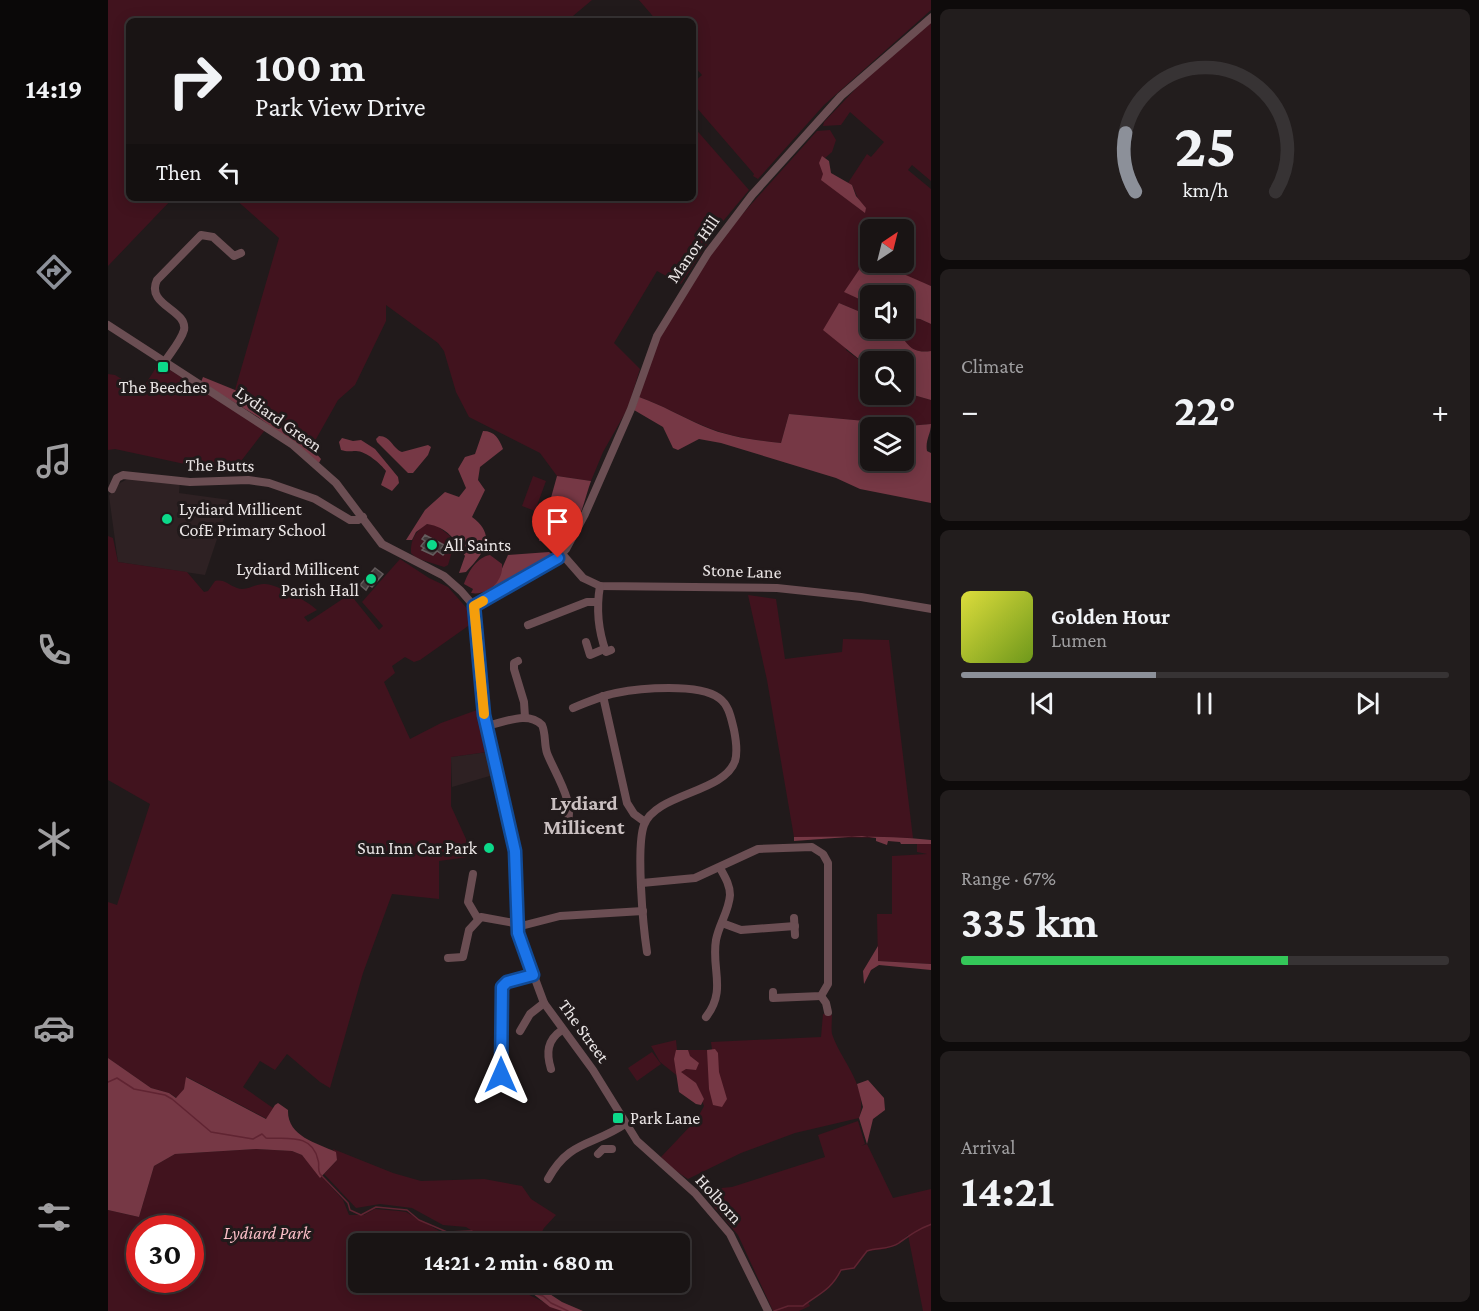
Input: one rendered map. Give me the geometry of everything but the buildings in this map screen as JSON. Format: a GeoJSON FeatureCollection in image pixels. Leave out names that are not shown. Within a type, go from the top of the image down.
{"type":"FeatureCollection","features":[{"type":"Feature","properties":{"kind":"street","name":"Manor Hill"},"geometry":{"type":"LineString","coordinates":[[562,554],[579,527],[632,409],[657,336],[708,253],[752,195],[840,96],[931,18]]}},
{"type":"Feature","properties":{"kind":"street"},"geometry":{"type":"LineString","coordinates":[[164,363],[182,334],[184,326],[151,289],[201,235],[213,237],[236,257]]}},
{"type":"Feature","properties":{"kind":"street","name":"Lydiard Green"},"geometry":{"type":"LineString","coordinates":[[108,325],[306,456],[336,483],[382,544],[444,576],[474,606]]}},
{"type":"Feature","properties":{"kind":"street","name":"The Butts"},"geometry":{"type":"LineString","coordinates":[[112,489],[117,478],[123,475],[190,482],[256,481],[277,485],[315,499],[350,520],[363,517]]}},
{"type":"Feature","properties":{"kind":"street"},"geometry":{"type":"LineString","coordinates":[[474,606],[562,554],[583,578],[600,586],[597,602],[608,649],[590,655],[586,642]]}},
{"type":"Feature","properties":{"kind":"street","name":"Stone Lane"},"geometry":{"type":"LineString","coordinates":[[600,586],[777,588],[861,597],[931,609]]}},
{"type":"Feature","properties":{"kind":"street"},"geometry":{"type":"LineString","coordinates":[[528,625],[587,602],[597,602]]}},
{"type":"Feature","properties":{"kind":"street","name":"The Street"},"geometry":{"type":"LineString","coordinates":[[474,606],[486,726],[509,816],[515,851],[517,925],[522,945],[544,1003],[593,1070],[625,1124]]}},
{"type":"Feature","properties":{"kind":"street"},"geometry":{"type":"LineString","coordinates":[[518,661],[514,663],[514,669],[524,702],[525,717]]}},
{"type":"Feature","properties":{"kind":"street"},"geometry":{"type":"LineString","coordinates":[[573,708],[603,696],[637,690],[694,690],[721,699],[730,712],[737,752],[732,767],[718,779],[657,811],[645,822],[640,850],[647,952]]}},
{"type":"Feature","properties":{"kind":"street"},"geometry":{"type":"LineString","coordinates":[[603,696],[627,803],[634,814],[645,822]]}},
{"type":"Feature","properties":{"kind":"street"},"geometry":{"type":"LineString","coordinates":[[486,726],[525,717],[537,720],[543,728],[547,752],[564,788],[569,824]]}},
{"type":"Feature","properties":{"kind":"street"},"geometry":{"type":"LineString","coordinates":[[642,883],[689,879],[720,868],[758,849],[807,847],[819,850],[825,855],[828,863],[829,977],[821,996]]}},
{"type":"Feature","properties":{"kind":"street"},"geometry":{"type":"LineString","coordinates":[[706,1017],[714,1005],[717,993],[716,942],[730,895],[728,884],[720,868]]}},
{"type":"Feature","properties":{"kind":"street"},"geometry":{"type":"LineString","coordinates":[[473,874],[468,902],[478,919]]}},
{"type":"Feature","properties":{"kind":"street"},"geometry":{"type":"LineString","coordinates":[[448,958],[463,957],[469,930],[478,919],[484,917],[517,925],[529,925],[560,916],[643,911]]}},
{"type":"Feature","properties":{"kind":"street"},"geometry":{"type":"LineString","coordinates":[[722,922],[741,930],[794,926]]}},
{"type":"Feature","properties":{"kind":"street"},"geometry":{"type":"LineString","coordinates":[[501,1075],[502,987],[507,982],[533,975]]}},
{"type":"Feature","properties":{"kind":"street"},"geometry":{"type":"LineString","coordinates":[[773,998],[821,996]]}},
{"type":"Feature","properties":{"kind":"street"},"geometry":{"type":"LineString","coordinates":[[821,996],[828,1012]]}},
{"type":"Feature","properties":{"kind":"street"},"geometry":{"type":"LineString","coordinates":[[520,1031],[530,1014],[544,1003]]}},
{"type":"Feature","properties":{"kind":"street"},"geometry":{"type":"LineString","coordinates":[[551,1069],[550,1042],[562,1030]]}},
{"type":"Feature","properties":{"kind":"street"},"geometry":{"type":"LineString","coordinates":[[548,1179],[572,1149],[584,1142],[600,1139],[625,1124]]}},
{"type":"Feature","properties":{"kind":"street","name":"Holborn"},"geometry":{"type":"LineString","coordinates":[[625,1124],[649,1153],[703,1201],[730,1234],[768,1311]]}},
{"type":"Feature","properties":{"kind":"street"},"geometry":{"type":"LineString","coordinates":[[600,1139],[604,1151]]}},
{"type":"Feature","properties":{"kind":"shaded area"},"geometry":{"type":"Polygon","coordinates":[[[822,156],[829,161],[831,173],[852,185],[856,196],[866,208],[865,213],[821,180],[823,174],[819,163],[822,156]]]}},
{"type":"Feature","properties":{"kind":"shaded area"},"geometry":{"type":"Polygon","coordinates":[[[860,268],[860,273],[901,273],[931,286],[931,324],[914,318],[914,285],[860,285],[860,299],[844,292],[860,268]]]}},
{"type":"Feature","properties":{"kind":"shaded area"},"geometry":{"type":"Polygon","coordinates":[[[839,303],[860,312],[860,339],[904,339],[918,351],[931,351],[931,400],[914,395],[914,351],[860,351],[860,360],[823,330],[839,303]]]}},
{"type":"Feature","properties":{"kind":"shaded area"},"geometry":{"type":"Polygon","coordinates":[[[203,377],[235,390],[246,398],[315,452],[321,459],[319,463],[258,417],[201,382],[203,377]]]}},
{"type":"Feature","properties":{"kind":"shaded area"},"geometry":{"type":"Polygon","coordinates":[[[639,397],[722,433],[781,443],[789,414],[860,421],[860,471],[914,471],[914,426],[931,424],[927,451],[931,453],[931,503],[860,489],[836,478],[721,443],[699,439],[678,450],[673,448],[663,427],[634,410],[639,397]]]}},
{"type":"Feature","properties":{"kind":"shaded area"},"geometry":{"type":"Polygon","coordinates":[[[483,431],[491,432],[496,436],[503,449],[480,467],[478,480],[485,490],[472,517],[484,531],[485,545],[466,572],[459,573],[465,556],[445,531],[427,524],[416,532],[412,540],[406,540],[425,510],[445,492],[459,497],[466,488],[458,469],[465,457],[475,454],[483,431]]]}},
{"type":"Feature","properties":{"kind":"shaded area"},"geometry":{"type":"Polygon","coordinates":[[[379,436],[389,440],[402,452],[428,445],[431,447],[428,455],[413,473],[408,473],[377,442],[376,439],[379,436]]]}},
{"type":"Feature","properties":{"kind":"shaded area"},"geometry":{"type":"Polygon","coordinates":[[[342,438],[353,441],[361,440],[375,449],[398,477],[399,483],[392,491],[381,485],[386,471],[384,468],[364,453],[341,450],[339,442],[342,438]]]}},
{"type":"Feature","properties":{"kind":"shaded area"},"geometry":{"type":"Polygon","coordinates":[[[557,476],[591,481],[580,514],[569,537],[563,543],[539,541],[557,476]]]}},
{"type":"Feature","properties":{"kind":"shaded area","name":"Lydiard Millicent CofE Primary School"},"geometry":{"type":"Polygon","coordinates":[[[129,478],[180,482],[179,493],[230,500],[205,575],[118,562],[109,496],[115,486],[129,478]]]}},
{"type":"Feature","properties":{"kind":"shaded area"},"geometry":{"type":"Polygon","coordinates":[[[549,552],[553,555],[503,588],[484,597],[496,582],[508,555],[549,552]]]}},
{"type":"Feature","properties":{"kind":"shaded area"},"geometry":{"type":"Polygon","coordinates":[[[490,555],[502,564],[498,581],[489,590],[471,593],[473,589],[464,584],[468,575],[477,562],[490,555]]]}},
{"type":"Feature","properties":{"kind":"shaded area"},"geometry":{"type":"Polygon","coordinates":[[[487,752],[493,775],[452,787],[451,757],[487,752]]]}},
{"type":"Feature","properties":{"kind":"shaded area"},"geometry":{"type":"Polygon","coordinates":[[[794,837],[853,837],[794,841],[794,837]]]}},
{"type":"Feature","properties":{"kind":"shaded area"},"geometry":{"type":"Polygon","coordinates":[[[867,837],[931,840],[931,844],[901,844],[888,841],[887,845],[876,841],[876,838],[867,837]]]}},
{"type":"Feature","properties":{"kind":"shaded area"},"geometry":{"type":"Polygon","coordinates":[[[878,946],[878,961],[931,964],[931,970],[879,965],[871,970],[864,984],[863,971],[878,946]]]}},
{"type":"Feature","properties":{"kind":"shaded area"},"geometry":{"type":"Polygon","coordinates":[[[715,1049],[718,1053],[719,1072],[727,1099],[722,1107],[713,1105],[709,1089],[707,1050],[715,1049]]]}},
{"type":"Feature","properties":{"kind":"shaded area"},"geometry":{"type":"Polygon","coordinates":[[[676,1050],[688,1050],[690,1056],[699,1063],[696,1070],[686,1069],[681,1072],[696,1083],[704,1099],[701,1105],[679,1092],[674,1059],[676,1050]]]}},
{"type":"Feature","properties":{"kind":"shaded area"},"geometry":{"type":"Polygon","coordinates":[[[108,1058],[151,1088],[169,1093],[176,1098],[184,1089],[186,1077],[266,1119],[278,1103],[288,1110],[289,1119],[297,1132],[312,1142],[336,1152],[337,1160],[320,1178],[302,1155],[292,1151],[256,1149],[175,1154],[154,1166],[140,1215],[108,1210],[108,1058]]]}},
{"type":"Feature","properties":{"kind":"shaded area"},"geometry":{"type":"Polygon","coordinates":[[[868,1080],[884,1098],[885,1110],[873,1119],[867,1144],[859,1118],[863,1107],[857,1084],[868,1080]]]}},
{"type":"Feature","properties":{"kind":"shaded area"},"geometry":{"type":"Polygon","coordinates":[[[532,1293],[548,1293],[583,1311],[562,1311],[550,1307],[532,1293]]]}},
{"type":"Feature","properties":{"kind":"green space"},"geometry":{"type":"Polygon","coordinates":[[[108,0],[592,0],[571,18],[126,18],[126,201],[170,201],[108,266],[108,0]]]}},
{"type":"Feature","properties":{"kind":"green space"},"geometry":{"type":"Polygon","coordinates":[[[639,0],[931,0],[931,10],[824,105],[758,179],[753,176],[754,174],[696,107],[696,80],[702,75],[696,68],[696,18],[654,18],[639,0]]]}},
{"type":"Feature","properties":{"kind":"green space"},"geometry":{"type":"Polygon","coordinates":[[[931,22],[931,181],[912,165],[908,170],[931,189],[931,286],[897,273],[914,273],[914,219],[860,219],[860,269],[845,292],[860,299],[860,312],[839,303],[846,350],[860,360],[860,405],[914,405],[914,395],[931,400],[931,424],[914,426],[914,417],[860,417],[860,421],[789,414],[781,443],[723,433],[639,397],[647,366],[671,312],[728,230],[817,131],[830,130],[836,140],[832,152],[819,163],[860,203],[852,185],[848,183],[867,154],[871,157],[884,142],[850,112],[841,125],[823,126],[824,122],[865,79],[931,22]]]}},
{"type":"Feature","properties":{"kind":"green space"},"geometry":{"type":"Polygon","coordinates":[[[696,129],[749,190],[719,226],[681,284],[657,271],[614,343],[640,369],[628,408],[603,452],[591,481],[557,476],[540,453],[469,417],[456,392],[444,351],[438,343],[386,305],[386,321],[355,385],[338,400],[311,448],[235,390],[279,238],[237,201],[696,201],[696,129]]]}},
{"type":"Feature","properties":{"kind":"green space"},"geometry":{"type":"Polygon","coordinates":[[[914,318],[931,324],[931,351],[918,351],[904,339],[914,339],[914,318]]]}},
{"type":"Feature","properties":{"kind":"green space"},"geometry":{"type":"Polygon","coordinates":[[[159,363],[265,430],[231,474],[115,449],[108,450],[108,374],[115,375],[141,391],[159,363]]]}},
{"type":"Feature","properties":{"kind":"green space"},"geometry":{"type":"Polygon","coordinates":[[[533,476],[546,481],[535,511],[522,506],[533,476]]]}},
{"type":"Feature","properties":{"kind":"green space"},"geometry":{"type":"Polygon","coordinates":[[[427,524],[436,525],[450,536],[452,552],[448,565],[444,567],[416,558],[411,553],[414,536],[427,524]]]}},
{"type":"Feature","properties":{"kind":"green space"},"geometry":{"type":"Polygon","coordinates":[[[108,536],[113,538],[118,562],[187,572],[204,592],[208,591],[215,581],[241,589],[265,584],[285,590],[317,610],[304,617],[308,622],[350,594],[379,630],[383,626],[362,602],[400,559],[448,587],[471,613],[471,624],[420,660],[414,662],[405,657],[392,666],[395,673],[384,682],[410,739],[441,723],[477,710],[487,752],[451,757],[451,806],[466,839],[468,857],[439,861],[439,899],[392,894],[363,973],[330,1088],[287,1054],[275,1070],[260,1061],[243,1087],[273,1108],[267,1119],[187,1077],[184,1089],[177,1098],[151,1088],[108,1058],[108,902],[117,905],[150,804],[108,780],[108,536]]]}},
{"type":"Feature","properties":{"kind":"green space"},"geometry":{"type":"Polygon","coordinates":[[[748,595],[776,599],[785,659],[842,652],[843,639],[889,640],[913,838],[794,837],[767,680],[748,595]]]}},
{"type":"Feature","properties":{"kind":"green space"},"geometry":{"type":"Polygon","coordinates":[[[917,843],[931,844],[931,964],[878,961],[877,914],[892,914],[892,856],[927,854],[917,852],[917,843]]]}},
{"type":"Feature","properties":{"kind":"green space"},"geometry":{"type":"Polygon","coordinates":[[[823,1014],[832,1015],[832,1034],[857,1085],[861,1107],[859,1118],[795,1133],[741,1153],[688,1179],[661,1157],[697,1119],[704,1106],[699,1093],[660,1062],[651,1046],[676,1040],[677,1050],[712,1050],[711,1042],[821,1037],[823,1014]]]}},
{"type":"Feature","properties":{"kind":"green space"},"geometry":{"type":"Polygon","coordinates":[[[652,1052],[661,1064],[637,1081],[628,1068],[652,1052]]]}},
{"type":"Feature","properties":{"kind":"green space"},"geometry":{"type":"Polygon","coordinates":[[[858,1121],[865,1144],[861,1146],[867,1144],[893,1198],[931,1189],[931,1311],[923,1311],[908,1235],[898,1244],[885,1249],[867,1251],[854,1268],[841,1270],[831,1285],[808,1302],[810,1306],[799,1311],[773,1311],[738,1235],[703,1194],[710,1189],[732,1187],[825,1157],[818,1135],[858,1121]]]}},
{"type":"Feature","properties":{"kind":"green space","name":"Lydiard Park"},"geometry":{"type":"Polygon","coordinates":[[[256,1149],[292,1151],[302,1155],[343,1200],[349,1215],[364,1215],[375,1209],[406,1212],[445,1233],[348,1233],[348,1293],[525,1293],[562,1311],[108,1311],[108,1210],[130,1215],[126,1215],[126,1293],[204,1293],[204,1215],[140,1215],[154,1166],[175,1154],[256,1149]]]}},
{"type":"Feature","properties":{"kind":"green space"},"geometry":{"type":"Polygon","coordinates":[[[333,1149],[393,1173],[421,1181],[484,1179],[522,1186],[531,1199],[556,1215],[541,1233],[475,1233],[466,1227],[443,1225],[412,1208],[380,1204],[356,1208],[324,1174],[337,1160],[333,1149]]]}},
{"type":"Feature","properties":{"kind":"waterway"},"geometry":{"type":"LineString","coordinates":[[108,1082],[117,1078],[134,1089],[165,1095],[211,1132],[253,1139],[262,1134],[266,1138],[289,1138],[304,1141],[315,1151],[320,1174],[348,1203],[350,1210],[361,1215],[376,1207],[407,1210],[419,1220],[447,1232],[472,1231],[472,1233]]}},
{"type":"Feature","properties":{"kind":"waterway"},"geometry":{"type":"LineString","coordinates":[[774,1311],[788,1306],[803,1306],[829,1287],[841,1270],[854,1268],[867,1251],[895,1245],[931,1224]]}},
{"type":"Feature","properties":{"kind":"waterway"},"geometry":{"type":"LineString","coordinates":[[532,1293],[543,1296],[551,1303],[568,1311]]}},
{"type":"Feature","properties":{"kind":"slow traffic"},"geometry":{"type":"LineString","coordinates":[[483,601],[474,606],[484,714]]}},
{"type":"Feature","properties":{"kind":"place","name":"The Beeches"},"geometry":{"type":"Point","coordinates":[163,367]}},
{"type":"Feature","properties":{"kind":"place","name":"Lydiard Millicent CofE Primary School"},"geometry":{"type":"Point","coordinates":[167,519]}},
{"type":"Feature","properties":{"kind":"place","name":"All Saints"},"geometry":{"type":"Point","coordinates":[432,545]}},
{"type":"Feature","properties":{"kind":"place","name":"Lydiard Millicent Parish Hall"},"geometry":{"type":"Point","coordinates":[371,579]}},
{"type":"Feature","properties":{"kind":"place","name":"Sun Inn Car Park"},"geometry":{"type":"Point","coordinates":[489,848]}},
{"type":"Feature","properties":{"kind":"place","name":"Park Lane"},"geometry":{"type":"Point","coordinates":[618,1118]}},
{"type":"Feature","properties":{"kind":"district","name":"Lydiard Millicent"},"geometry":{"type":"Point","coordinates":[584,815]}},
{"type":"Feature","properties":{"kind":"route"},"geometry":{"type":"LineString","coordinates":[[501,1075],[502,987],[507,982],[533,975],[518,933],[515,851],[509,816],[490,747],[484,715],[474,606],[558,558]]}}]}
